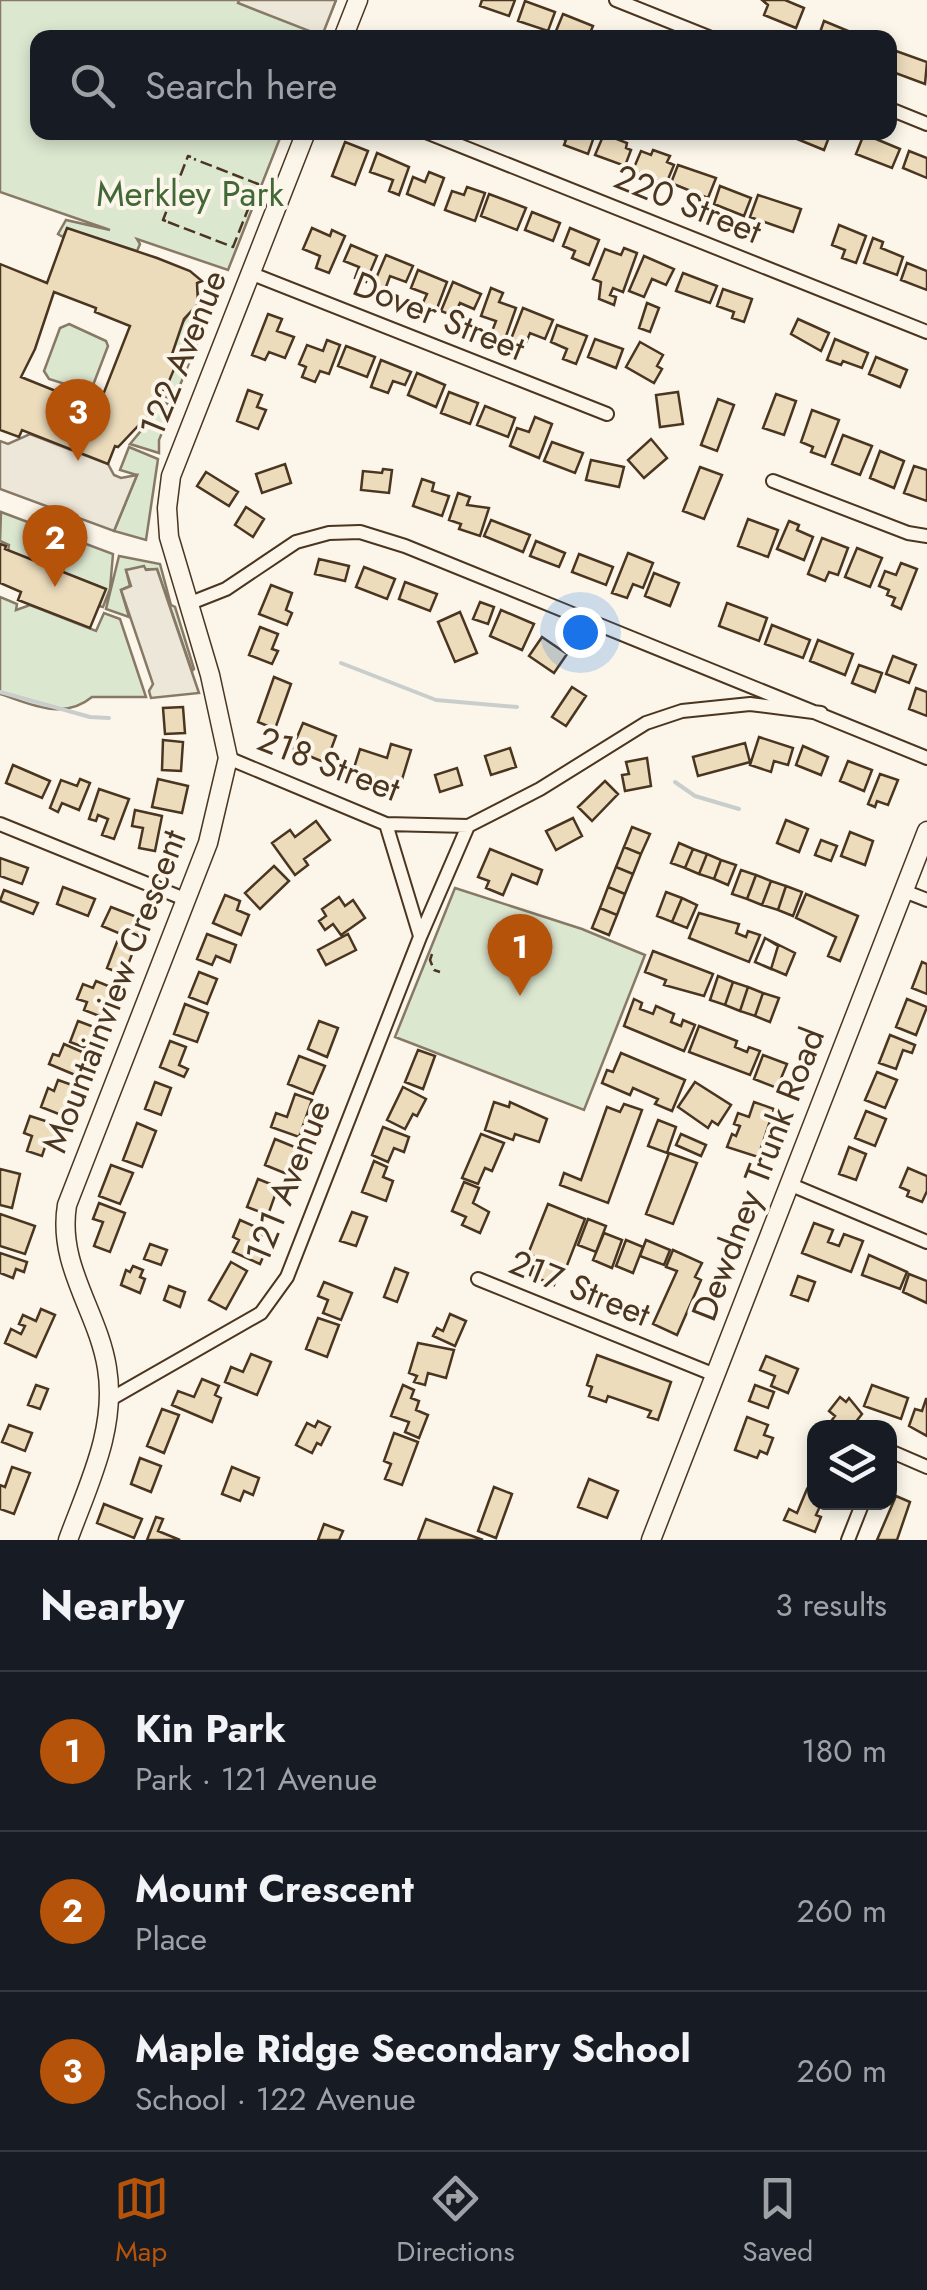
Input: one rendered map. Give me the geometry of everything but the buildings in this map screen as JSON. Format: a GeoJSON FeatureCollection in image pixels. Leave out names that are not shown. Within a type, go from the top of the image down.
{"type":"FeatureCollection","features":[{"type":"Feature","properties":{"kind":"street"},"geometry":{"type":"LineString","coordinates":[[346,30],[358,0]]}},
{"type":"Feature","properties":{"kind":"street"},"geometry":{"type":"LineString","coordinates":[[616,0],[691,30]]}},
{"type":"Feature","properties":{"kind":"street"},"geometry":{"type":"LineString","coordinates":[[897,112],[927,124]]}},
{"type":"Feature","properties":{"kind":"street","name":"122 Avenue"},"geometry":{"type":"LineString","coordinates":[[188,604],[168,523],[171,476],[303,140]]}},
{"type":"Feature","properties":{"kind":"street","name":"220 Street"},"geometry":{"type":"LineString","coordinates":[[446,140],[927,332]]}},
{"type":"Feature","properties":{"kind":"street","name":"Dover Street"},"geometry":{"type":"LineString","coordinates":[[250,273],[607,414]]}},
{"type":"Feature","properties":{"kind":"street"},"geometry":{"type":"LineString","coordinates":[[773,481],[908,533],[927,536]]}},
{"type":"Feature","properties":{"kind":"street"},"geometry":{"type":"LineString","coordinates":[[188,604],[226,589],[296,542],[329,533],[360,532],[405,546],[927,758]]}},
{"type":"Feature","properties":{"kind":"street","name":"Mountainview Crescent"},"geometry":{"type":"LineString","coordinates":[[109,1400],[102,1344],[66,1251],[65,1220],[71,1192],[211,833],[228,758],[210,674],[188,604]]}},
{"type":"Feature","properties":{"kind":"street"},"geometry":{"type":"LineString","coordinates":[[468,826],[646,724],[707,706],[750,704],[821,712]]}},
{"type":"Feature","properties":{"kind":"street","name":"218 Street"},"geometry":{"type":"LineString","coordinates":[[228,758],[386,824],[468,826]]}},
{"type":"Feature","properties":{"kind":"street"},"geometry":{"type":"LineString","coordinates":[[0,824],[187,900]]}},
{"type":"Feature","properties":{"kind":"street"},"geometry":{"type":"LineString","coordinates":[[386,824],[420,937]]}},
{"type":"Feature","properties":{"kind":"street","name":"121 Avenue"},"geometry":{"type":"LineString","coordinates":[[109,1400],[261,1313],[287,1278],[420,937],[468,826]]}},
{"type":"Feature","properties":{"kind":"street","name":"Dewdney Trunk Road"},"geometry":{"type":"LineString","coordinates":[[652,1540],[927,832]]}},
{"type":"Feature","properties":{"kind":"street"},"geometry":{"type":"LineString","coordinates":[[904,891],[927,900]]}},
{"type":"Feature","properties":{"kind":"street"},"geometry":{"type":"LineString","coordinates":[[789,1184],[927,1242]]}},
{"type":"Feature","properties":{"kind":"street","name":"217 Street"},"geometry":{"type":"LineString","coordinates":[[478,1279],[715,1375]]}},
{"type":"Feature","properties":{"kind":"street"},"geometry":{"type":"LineString","coordinates":[[68,1540],[99,1456],[109,1400]]}},
{"type":"Feature","properties":{"kind":"street"},"geometry":{"type":"LineString","coordinates":[[897,1454],[927,1467]]}},
{"type":"Feature","properties":{"kind":"street"},"geometry":{"type":"LineString","coordinates":[[848,1540],[860,1510]]}},
{"type":"Feature","properties":{"kind":"green space","name":"Merkley Park"},"geometry":{"type":"Polygon","coordinates":[[[0,0],[336,0],[324,30],[30,30],[30,140],[279,140],[228,270],[137,239],[137,251],[67,229],[63,237],[58,234],[66,220],[110,230],[0,192],[0,0]]]}},
{"type":"Feature","properties":{"kind":"green space"},"geometry":{"type":"Polygon","coordinates":[[[209,286],[219,290],[174,400],[161,395],[173,348],[198,293],[206,292],[209,286]]]}},
{"type":"Feature","properties":{"kind":"green space"},"geometry":{"type":"Polygon","coordinates":[[[69,324],[106,341],[108,346],[92,388],[87,391],[49,379],[44,371],[60,328],[69,324]]]}},
{"type":"Feature","properties":{"kind":"green space"},"geometry":{"type":"Polygon","coordinates":[[[154,399],[173,406],[159,440],[159,453],[130,444],[144,427],[154,399]]]}},
{"type":"Feature","properties":{"kind":"green space"},"geometry":{"type":"Polygon","coordinates":[[[129,447],[158,459],[146,540],[114,531],[137,475],[120,470],[129,447]]]}},
{"type":"Feature","properties":{"kind":"green space"},"geometry":{"type":"Polygon","coordinates":[[[1,512],[113,554],[110,589],[103,607],[99,606],[105,589],[8,551],[9,545],[0,541],[1,512]]]}},
{"type":"Feature","properties":{"kind":"green space"},"geometry":{"type":"Polygon","coordinates":[[[119,556],[160,564],[192,671],[157,569],[126,570],[130,586],[121,590],[129,617],[106,609],[119,556]]]}},
{"type":"Feature","properties":{"kind":"green space"},"geometry":{"type":"Polygon","coordinates":[[[0,597],[17,604],[16,610],[30,605],[96,631],[104,613],[120,619],[146,697],[92,697],[70,708],[58,709],[0,694],[0,597]]]}},
{"type":"Feature","properties":{"kind":"green space"},"geometry":{"type":"Polygon","coordinates":[[[455,888],[582,929],[645,955],[584,1110],[395,1037],[455,888]]]}},
{"type":"Feature","properties":{"kind":"shaded area"},"geometry":{"type":"Polygon","coordinates":[[[336,0],[324,30],[307,30],[238,3],[336,0]]]}},
{"type":"Feature","properties":{"kind":"shaded area"},"geometry":{"type":"Polygon","coordinates":[[[30,434],[108,464],[114,475],[121,478],[137,475],[114,531],[0,489],[0,441],[8,444],[30,434]]]}},
{"type":"Feature","properties":{"kind":"shaded area"},"geometry":{"type":"Polygon","coordinates":[[[144,566],[146,570],[157,569],[199,693],[151,698],[153,684],[121,590],[131,586],[126,570],[144,566]]]}},
{"type":"Feature","properties":{"kind":"waterway"},"geometry":{"type":"LineString","coordinates":[[341,663],[436,700],[517,707]]}},
{"type":"Feature","properties":{"kind":"waterway"},"geometry":{"type":"LineString","coordinates":[[0,692],[90,717],[109,718]]}},
{"type":"Feature","properties":{"kind":"waterway"},"geometry":{"type":"LineString","coordinates":[[675,782],[695,796],[739,809]]}},
{"type":"Feature","properties":{"kind":"fence"},"geometry":{"type":"LineString","coordinates":[[166,221],[163,220],[188,156],[191,157]]}},
{"type":"Feature","properties":{"kind":"fence"},"geometry":{"type":"LineString","coordinates":[[168,222],[233,247],[258,184],[194,159]]}},
{"type":"Feature","properties":{"kind":"fence"},"geometry":{"type":"LineString","coordinates":[[432,954],[434,970],[440,972]]}},
{"type":"Feature","properties":{"kind":"place","name":"Maple Ridge Secondary School"},"geometry":{"type":"Point","coordinates":[78,461]}},
{"type":"Feature","properties":{"kind":"place","name":"Mount Crescent"},"geometry":{"type":"Point","coordinates":[55,587]}},
{"type":"Feature","properties":{"kind":"place","name":"Kin Park"},"geometry":{"type":"Point","coordinates":[520,996]}}]}
